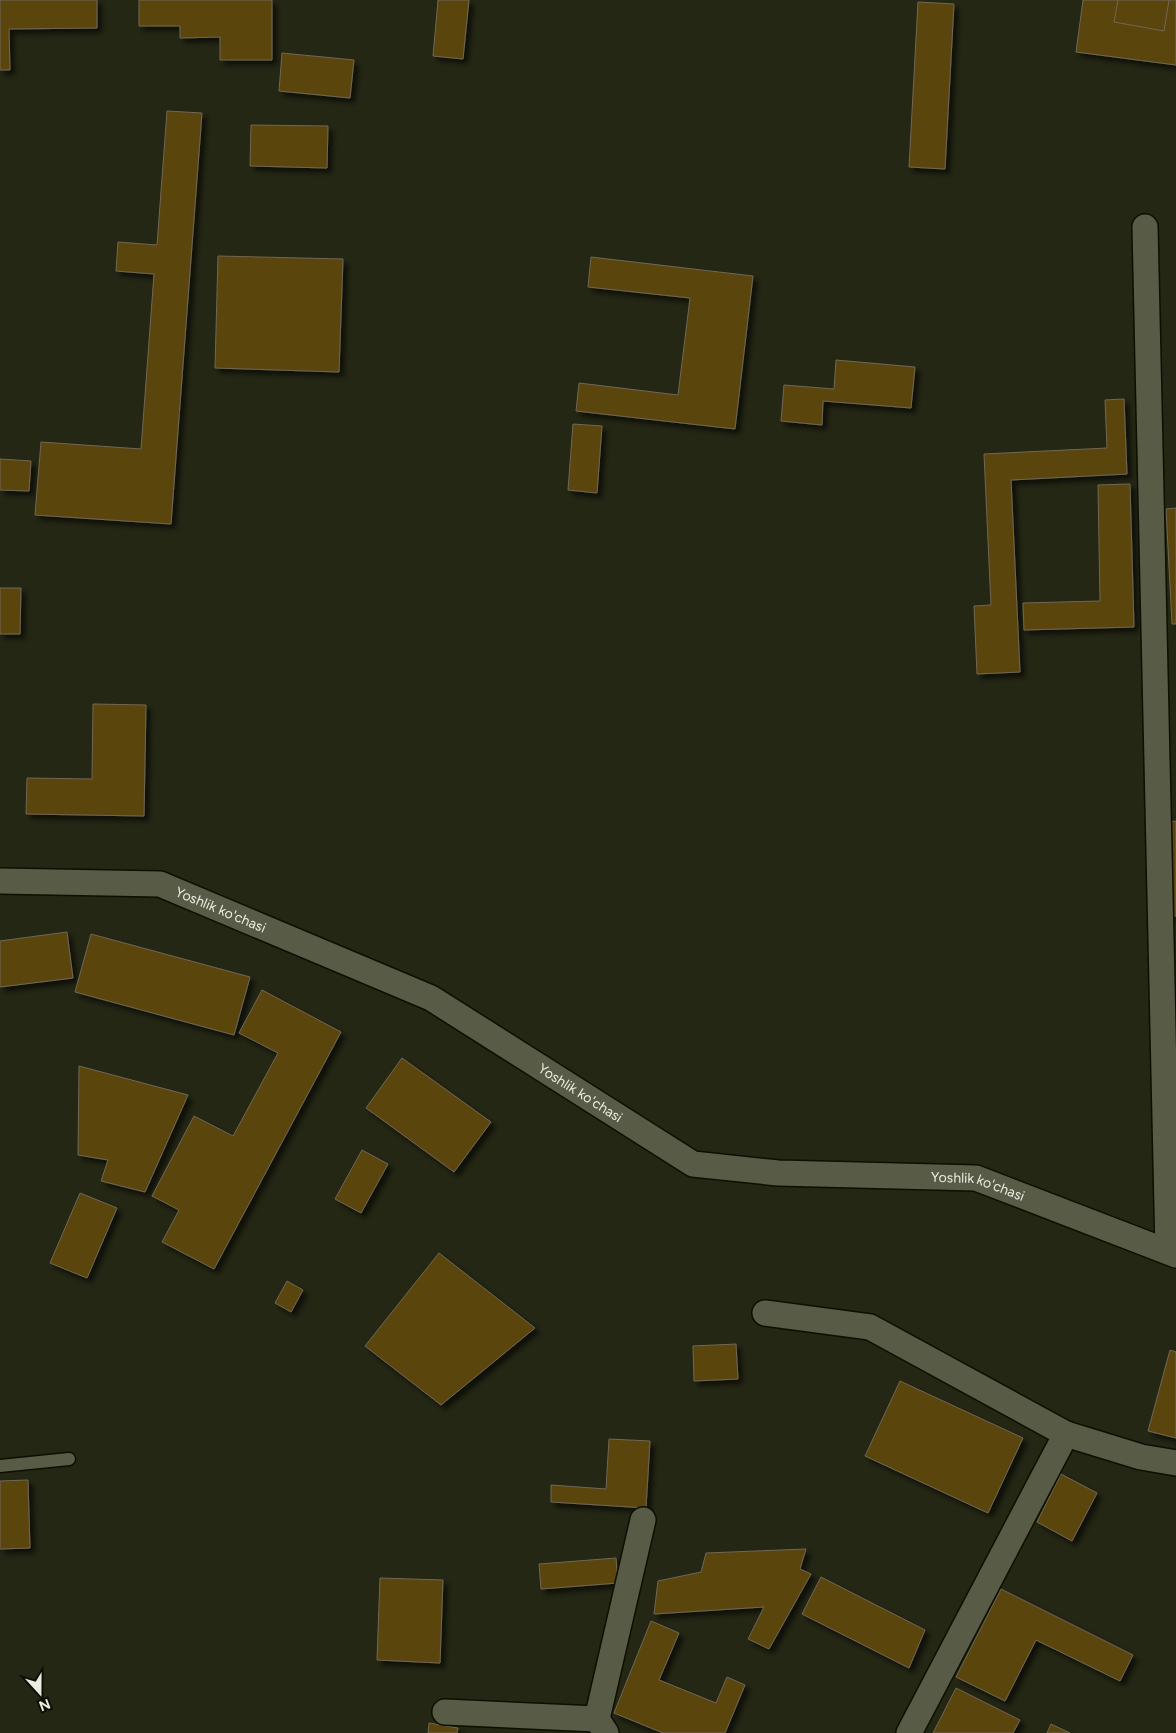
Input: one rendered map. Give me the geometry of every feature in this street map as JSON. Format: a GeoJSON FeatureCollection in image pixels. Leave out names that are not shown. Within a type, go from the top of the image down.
{"type":"FeatureCollection","features":[{"type":"Feature","properties":{"kind":"street"},"geometry":{"type":"LineString","coordinates":[[1144,227],[1172,1253]]}},
{"type":"Feature","properties":{"kind":"street","name":"Yoshlik ko'chasi"},"geometry":{"type":"LineString","coordinates":[[0,881],[160,884],[431,998],[693,1164],[778,1173],[976,1178],[1172,1253]]}},
{"type":"Feature","properties":{"kind":"street"},"geometry":{"type":"LineString","coordinates":[[765,1313],[870,1327],[1066,1434],[1141,1457],[1176,1463]]}},
{"type":"Feature","properties":{"kind":"street"},"geometry":{"type":"LineString","coordinates":[[909,1733],[1066,1434]]}},
{"type":"Feature","properties":{"kind":"street"},"geometry":{"type":"LineString","coordinates":[[445,1712],[602,1726],[644,1520]]}},
{"type":"Feature","properties":{"kind":"lane"},"geometry":{"type":"LineString","coordinates":[[0,1466],[70,1459]]}},
{"type":"Feature","properties":{"kind":"building"},"geometry":{"type":"Polygon","coordinates":[[[0,0],[97,0],[97,28],[9,29],[10,70],[0,70],[0,0]]]}},
{"type":"Feature","properties":{"kind":"building"},"geometry":{"type":"Polygon","coordinates":[[[139,0],[272,0],[272,60],[220,60],[220,37],[180,38],[180,26],[139,26],[139,0]]]}},
{"type":"Feature","properties":{"kind":"building"},"geometry":{"type":"Polygon","coordinates":[[[438,0],[469,0],[463,59],[433,56],[438,0]]]}},
{"type":"Feature","properties":{"kind":"building"},"geometry":{"type":"Polygon","coordinates":[[[1083,0],[1176,0],[1176,65],[1076,52],[1083,0]]]}},
{"type":"Feature","properties":{"kind":"building"},"geometry":{"type":"Polygon","coordinates":[[[1118,0],[1169,0],[1164,31],[1114,22],[1118,0]]]}},
{"type":"Feature","properties":{"kind":"building"},"geometry":{"type":"Polygon","coordinates":[[[918,2],[954,4],[945,169],[909,167],[918,2]]]}},
{"type":"Feature","properties":{"kind":"building"},"geometry":{"type":"Polygon","coordinates":[[[282,53],[354,60],[350,98],[279,91],[282,53]]]}},
{"type":"Feature","properties":{"kind":"building"},"geometry":{"type":"Polygon","coordinates":[[[167,111],[202,113],[171,524],[35,515],[41,442],[141,449],[154,274],[116,271],[118,242],[157,245],[167,111]]]}},
{"type":"Feature","properties":{"kind":"building"},"geometry":{"type":"Polygon","coordinates":[[[251,125],[328,126],[327,168],[250,166],[251,125]]]}},
{"type":"Feature","properties":{"kind":"building"},"geometry":{"type":"Polygon","coordinates":[[[218,256],[343,259],[339,372],[215,368],[218,256]]]}},
{"type":"Feature","properties":{"kind":"building"},"geometry":{"type":"Polygon","coordinates":[[[591,257],[753,276],[735,429],[576,411],[579,383],[678,395],[690,298],[588,287],[591,257]]]}},
{"type":"Feature","properties":{"kind":"building"},"geometry":{"type":"Polygon","coordinates":[[[836,360],[915,367],[911,408],[823,401],[822,425],[781,421],[784,385],[834,389],[836,360]]]}},
{"type":"Feature","properties":{"kind":"building"},"geometry":{"type":"Polygon","coordinates":[[[1124,399],[1127,474],[1011,480],[1020,672],[977,674],[974,606],[991,605],[984,454],[1107,448],[1105,400],[1124,399]]]}},
{"type":"Feature","properties":{"kind":"building"},"geometry":{"type":"Polygon","coordinates":[[[573,424],[602,426],[597,493],[568,490],[573,424]]]}},
{"type":"Feature","properties":{"kind":"building"},"geometry":{"type":"Polygon","coordinates":[[[0,459],[31,461],[29,491],[0,490],[0,459]]]}},
{"type":"Feature","properties":{"kind":"building"},"geometry":{"type":"Polygon","coordinates":[[[1130,484],[1134,627],[1024,630],[1023,603],[1100,601],[1098,485],[1130,484]]]}},
{"type":"Feature","properties":{"kind":"building"},"geometry":{"type":"Polygon","coordinates":[[[1176,508],[1176,624],[1172,624],[1166,509],[1176,508]]]}},
{"type":"Feature","properties":{"kind":"building"},"geometry":{"type":"Polygon","coordinates":[[[0,588],[21,588],[20,634],[0,634],[0,588]]]}},
{"type":"Feature","properties":{"kind":"building"},"geometry":{"type":"Polygon","coordinates":[[[93,704],[146,705],[144,816],[26,814],[27,778],[92,779],[93,704]]]}},
{"type":"Feature","properties":{"kind":"building"},"geometry":{"type":"Polygon","coordinates":[[[1176,821],[1176,916],[1172,916],[1169,822],[1176,821]]]}},
{"type":"Feature","properties":{"kind":"building"},"geometry":{"type":"Polygon","coordinates":[[[67,932],[73,978],[0,987],[0,941],[67,932]]]}},
{"type":"Feature","properties":{"kind":"building"},"geometry":{"type":"Polygon","coordinates":[[[91,934],[250,977],[234,1035],[75,992],[91,934]]]}},
{"type":"Feature","properties":{"kind":"building"},"geometry":{"type":"Polygon","coordinates":[[[262,990],[341,1032],[214,1269],[162,1242],[179,1210],[152,1196],[194,1116],[233,1136],[278,1053],[239,1033],[262,990]]]}},
{"type":"Feature","properties":{"kind":"building"},"geometry":{"type":"Polygon","coordinates":[[[402,1058],[491,1122],[454,1172],[366,1108],[402,1058]]]}},
{"type":"Feature","properties":{"kind":"building"},"geometry":{"type":"Polygon","coordinates":[[[79,1066],[188,1095],[145,1192],[101,1181],[108,1160],[78,1155],[79,1066]]]}},
{"type":"Feature","properties":{"kind":"building"},"geometry":{"type":"Polygon","coordinates":[[[362,1150],[388,1164],[361,1213],[335,1199],[362,1150]]]}},
{"type":"Feature","properties":{"kind":"building"},"geometry":{"type":"Polygon","coordinates":[[[80,1193],[117,1208],[87,1278],[50,1263],[80,1193]]]}},
{"type":"Feature","properties":{"kind":"building"},"geometry":{"type":"Polygon","coordinates":[[[439,1253],[535,1328],[441,1405],[365,1346],[439,1253]]]}},
{"type":"Feature","properties":{"kind":"building"},"geometry":{"type":"Polygon","coordinates":[[[287,1281],[303,1290],[291,1312],[275,1303],[287,1281]]]}},
{"type":"Feature","properties":{"kind":"building"},"geometry":{"type":"Polygon","coordinates":[[[736,1344],[738,1379],[694,1381],[693,1346],[736,1344]]]}},
{"type":"Feature","properties":{"kind":"building"},"geometry":{"type":"Polygon","coordinates":[[[1170,1350],[1176,1352],[1176,1438],[1148,1431],[1170,1350]]]}},
{"type":"Feature","properties":{"kind":"building"},"geometry":{"type":"Polygon","coordinates":[[[900,1381],[1023,1438],[988,1513],[865,1456],[900,1381]]]}},
{"type":"Feature","properties":{"kind":"building"},"geometry":{"type":"Polygon","coordinates":[[[609,1439],[650,1441],[646,1508],[551,1502],[551,1485],[606,1489],[609,1439]]]}},
{"type":"Feature","properties":{"kind":"building"},"geometry":{"type":"Polygon","coordinates":[[[1061,1474],[1097,1493],[1072,1541],[1037,1522],[1061,1474]]]}},
{"type":"Feature","properties":{"kind":"building"},"geometry":{"type":"Polygon","coordinates":[[[28,1480],[30,1548],[0,1549],[0,1481],[28,1480]]]}},
{"type":"Feature","properties":{"kind":"building"},"geometry":{"type":"Polygon","coordinates":[[[806,1549],[800,1569],[811,1574],[769,1649],[748,1639],[764,1607],[654,1614],[658,1581],[701,1572],[706,1553],[806,1549]]]}},
{"type":"Feature","properties":{"kind":"building"},"geometry":{"type":"Polygon","coordinates":[[[616,1558],[618,1583],[541,1589],[539,1564],[616,1558]]]}},
{"type":"Feature","properties":{"kind":"building"},"geometry":{"type":"Polygon","coordinates":[[[821,1577],[925,1630],[909,1668],[802,1614],[821,1577]]]}},
{"type":"Feature","properties":{"kind":"building"},"geometry":{"type":"Polygon","coordinates":[[[380,1578],[443,1580],[440,1663],[377,1660],[380,1578]]]}},
{"type":"Feature","properties":{"kind":"building"},"geometry":{"type":"Polygon","coordinates":[[[1001,1589],[1133,1655],[1120,1681],[1036,1640],[1005,1701],[956,1677],[1001,1589]]]}},
{"type":"Feature","properties":{"kind":"building"},"geometry":{"type":"Polygon","coordinates":[[[651,1621],[679,1633],[659,1680],[716,1703],[727,1677],[745,1685],[725,1733],[663,1733],[614,1713],[651,1621]]]}},
{"type":"Feature","properties":{"kind":"building"},"geometry":{"type":"Polygon","coordinates":[[[956,1688],[1020,1720],[1013,1733],[933,1733],[956,1688]]]}},
{"type":"Feature","properties":{"kind":"building"},"geometry":{"type":"Polygon","coordinates":[[[429,1723],[458,1728],[457,1733],[428,1733],[429,1723]]]}},
{"type":"Feature","properties":{"kind":"building"},"geometry":{"type":"Polygon","coordinates":[[[1051,1724],[1070,1733],[1047,1733],[1051,1724]]]}}]}
